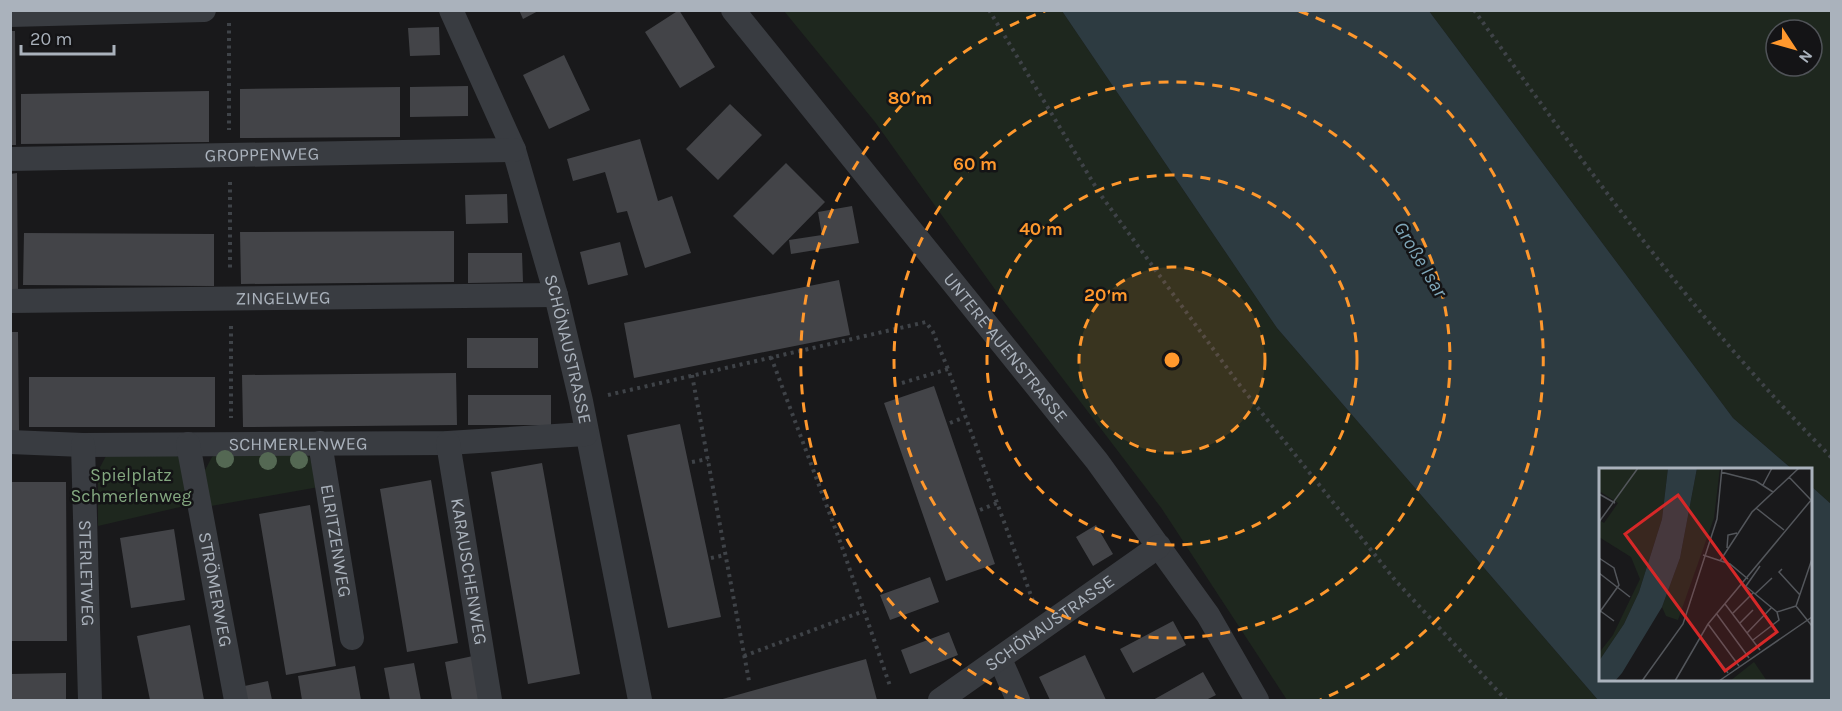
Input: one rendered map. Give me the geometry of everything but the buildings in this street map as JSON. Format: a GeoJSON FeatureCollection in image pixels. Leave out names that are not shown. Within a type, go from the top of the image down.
{"type":"FeatureCollection","features":[{"type":"Feature","properties":{"kind":"street"},"geometry":{"type":"LineString","coordinates":[[10,15],[204,10]]}},
{"type":"Feature","properties":{"kind":"street","name":"SCHÖNAUSTRASSE"},"geometry":{"type":"LineString","coordinates":[[451,10],[514,150],[556,295],[581,401],[640,700]]}},
{"type":"Feature","properties":{"kind":"street","name":"UNTERE AUENSTRASSE"},"geometry":{"type":"LineString","coordinates":[[733,10],[1097,461],[1208,615],[1257,700]]}},
{"type":"Feature","properties":{"kind":"street","name":"GROPPENWEG"},"geometry":{"type":"LineString","coordinates":[[10,159],[514,150]]}},
{"type":"Feature","properties":{"kind":"street","name":"ZINGELWEG"},"geometry":{"type":"LineString","coordinates":[[10,301],[556,295]]}},
{"type":"Feature","properties":{"kind":"street","name":"SCHMERLENWEG"},"geometry":{"type":"LineString","coordinates":[[10,442],[83,445],[448,443],[586,434]]}},
{"type":"Feature","properties":{"kind":"street","name":"ELRITZENWEG"},"geometry":{"type":"LineString","coordinates":[[320,442],[352,638]]}},
{"type":"Feature","properties":{"kind":"street","name":"KARAUSCHENWEG"},"geometry":{"type":"LineString","coordinates":[[448,443],[490,700]]}},
{"type":"Feature","properties":{"kind":"street","name":"STRÖMERWEG"},"geometry":{"type":"LineString","coordinates":[[188,444],[236,700]]}},
{"type":"Feature","properties":{"kind":"street","name":"STERLETWEG"},"geometry":{"type":"LineString","coordinates":[[83,445],[90,700]]}},
{"type":"Feature","properties":{"kind":"street","name":"SCHÖNAUSTRASSE"},"geometry":{"type":"LineString","coordinates":[[939,700],[1159,546]]}},
{"type":"Feature","properties":{"kind":"street"},"geometry":{"type":"LineString","coordinates":[[1000,659],[1018,700]]}},
{"type":"Feature","properties":{"kind":"path"},"geometry":{"type":"LineString","coordinates":[[989,10],[1100,194],[1238,383],[1395,580],[1506,700]]}},
{"type":"Feature","properties":{"kind":"path"},"geometry":{"type":"LineString","coordinates":[[1474,10],[1554,122],[1674,281],[1794,421],[1832,458]]}},
{"type":"Feature","properties":{"kind":"path"},"geometry":{"type":"LineString","coordinates":[[229,22],[231,443]]}},
{"type":"Feature","properties":{"kind":"path"},"geometry":{"type":"LineString","coordinates":[[581,401],[926,322],[933,332],[948,369],[1043,629]]}},
{"type":"Feature","properties":{"kind":"path"},"geometry":{"type":"LineString","coordinates":[[771,357],[890,686]]}},
{"type":"Feature","properties":{"kind":"path"},"geometry":{"type":"LineString","coordinates":[[902,383],[948,369]]}},
{"type":"Feature","properties":{"kind":"path"},"geometry":{"type":"LineString","coordinates":[[692,375],[749,681]]}},
{"type":"Feature","properties":{"kind":"path"},"geometry":{"type":"LineString","coordinates":[[950,423],[965,417]]}},
{"type":"Feature","properties":{"kind":"path"},"geometry":{"type":"LineString","coordinates":[[692,462],[708,459]]}},
{"type":"Feature","properties":{"kind":"path"},"geometry":{"type":"LineString","coordinates":[[980,510],[997,503]]}},
{"type":"Feature","properties":{"kind":"path"},"geometry":{"type":"LineString","coordinates":[[711,558],[725,555]]}},
{"type":"Feature","properties":{"kind":"path"},"geometry":{"type":"LineString","coordinates":[[744,656],[864,610]]}},
{"type":"Feature","properties":{"kind":"green space"},"geometry":{"type":"Polygon","coordinates":[[[784,11],[1062,11],[1277,328],[1598,700],[1287,700],[1162,509],[999,295],[875,122],[784,11]]]}},
{"type":"Feature","properties":{"kind":"green space"},"geometry":{"type":"Polygon","coordinates":[[[1429,11],[1831,11],[1831,504],[1812,487],[1812,468],[1791,468],[1733,418],[1429,11]]]}},
{"type":"Feature","properties":{"kind":"green space"},"geometry":{"type":"Polygon","coordinates":[[[303,451],[310,458],[319,487],[211,506],[204,472],[212,457],[219,453],[303,451]]]}},
{"type":"Feature","properties":{"kind":"green space","name":"Spielplatz Schmerlenweg"},"geometry":{"type":"Polygon","coordinates":[[[175,455],[182,459],[193,504],[98,526],[98,471],[106,456],[175,455]]]}},
{"type":"Feature","properties":{"kind":"water","name":"Große Isar"},"geometry":{"type":"Polygon","coordinates":[[[1062,11],[1429,11],[1733,418],[1791,468],[1599,468],[1599,681],[1812,681],[1812,487],[1831,504],[1831,700],[1598,700],[1277,328],[1062,11]]]}}]}
